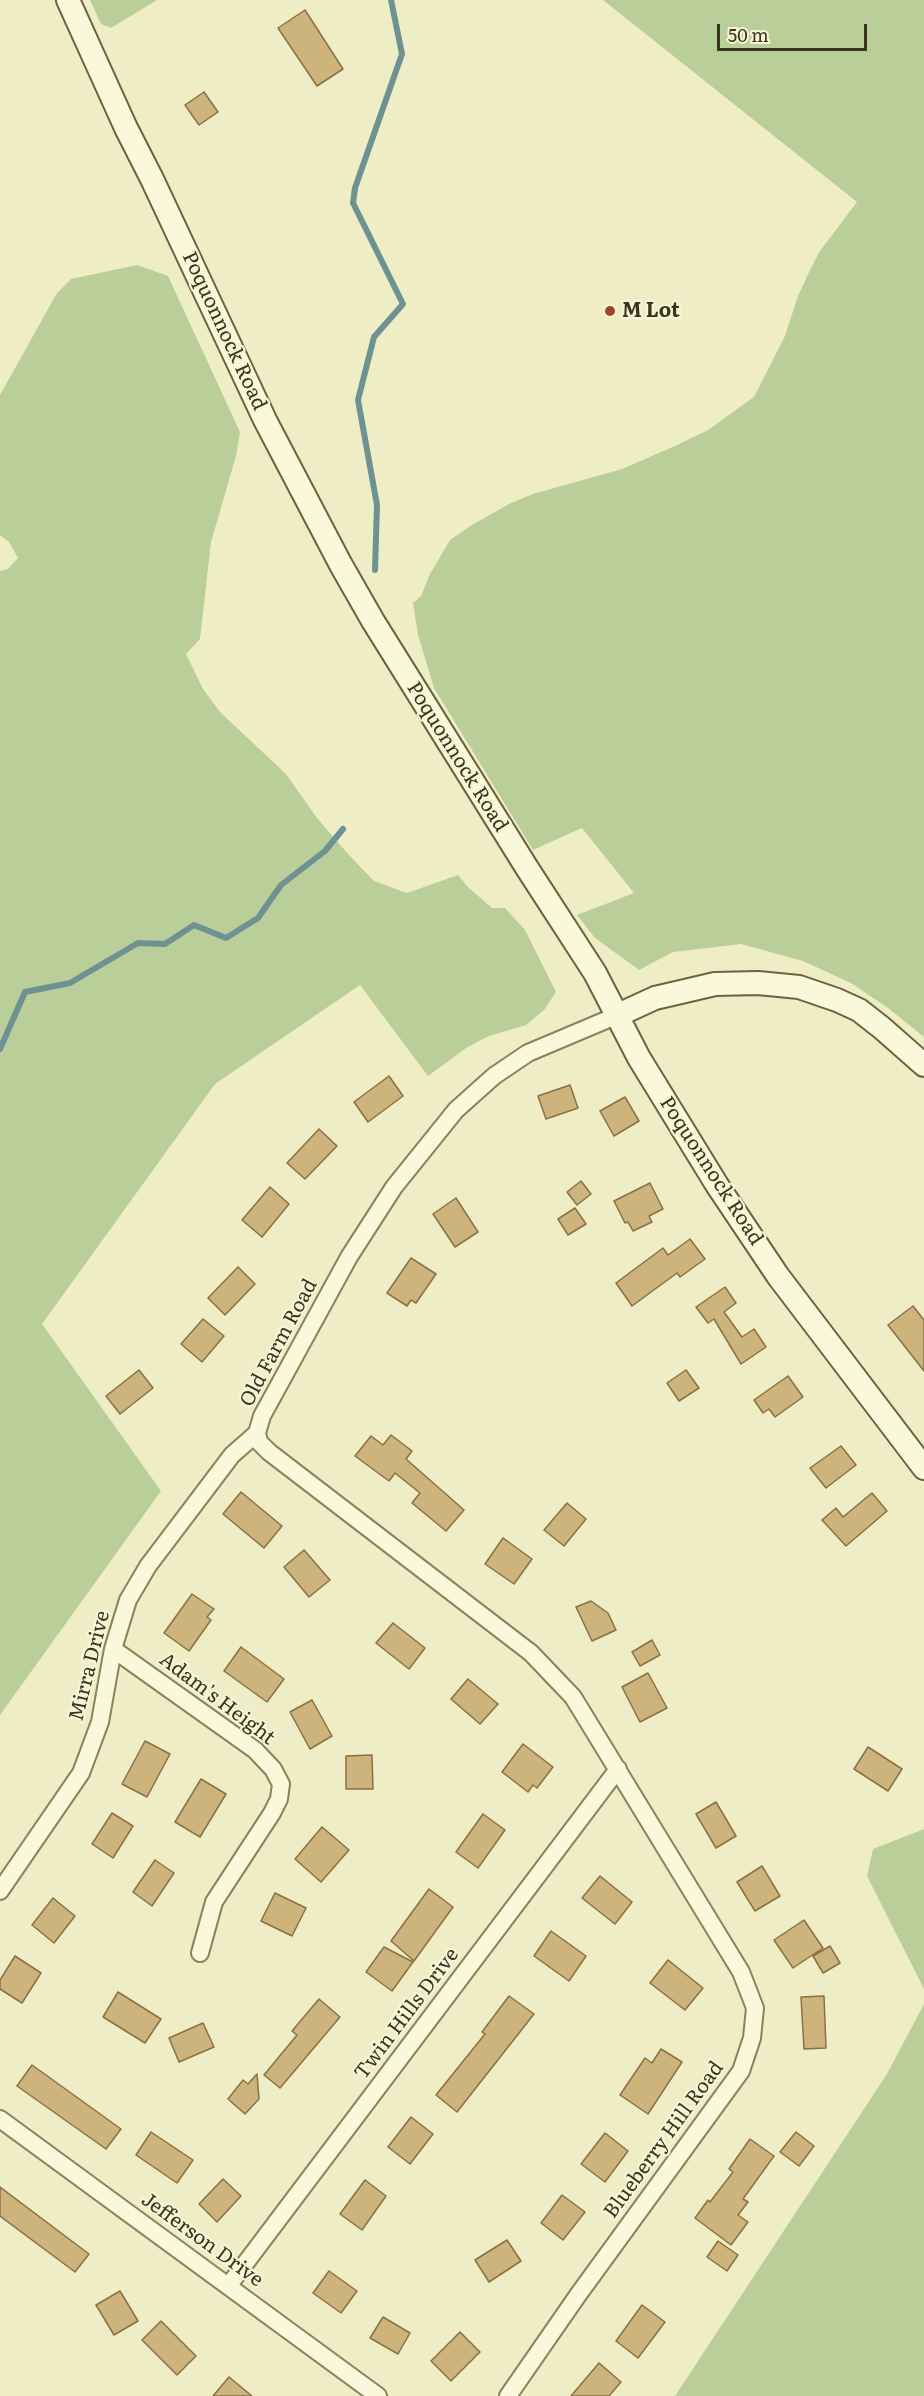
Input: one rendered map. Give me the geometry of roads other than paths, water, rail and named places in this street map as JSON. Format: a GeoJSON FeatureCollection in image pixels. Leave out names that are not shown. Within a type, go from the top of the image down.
{"type":"FeatureCollection","features":[{"type":"Feature","properties":{"kind":"main road","name":"Poquonnock Road"},"geometry":{"type":"LineString","coordinates":[[68,0],[126,128],[265,420],[341,565],[385,641],[596,973],[639,1058],[723,1194],[778,1276],[924,1468]]}},
{"type":"Feature","properties":{"kind":"main road"},"geometry":{"type":"LineString","coordinates":[[618,1015],[656,998],[715,984],[758,983],[799,987],[859,1010],[924,1065]]}},
{"type":"Feature","properties":{"kind":"street","name":"Old Farm Road"},"geometry":{"type":"LineString","coordinates":[[618,1015],[528,1053],[494,1076],[456,1110],[394,1187],[349,1257],[262,1416],[257,1432],[259,1442],[268,1452],[531,1653],[573,1697],[618,1769]]}},
{"type":"Feature","properties":{"kind":"street","name":"Mirra Drive"},"geometry":{"type":"LineString","coordinates":[[0,1891],[81,1773],[100,1722],[113,1649],[128,1600],[148,1566],[232,1455],[257,1432]]}},
{"type":"Feature","properties":{"kind":"street","name":"Adam's Height"},"geometry":{"type":"LineString","coordinates":[[113,1649],[255,1750],[273,1769],[281,1784],[279,1799],[272,1814],[214,1902],[200,1953]]}},
{"type":"Feature","properties":{"kind":"street","name":"Twin Hills Drive"},"geometry":{"type":"LineString","coordinates":[[229,2285],[618,1769]]}},
{"type":"Feature","properties":{"kind":"street","name":"Blueberry Hill Road"},"geometry":{"type":"LineString","coordinates":[[508,2396],[578,2295],[741,2071],[752,2038],[755,2008],[741,1972],[618,1769]]}},
{"type":"Feature","properties":{"kind":"street","name":"Jefferson Drive"},"geometry":{"type":"LineString","coordinates":[[0,2119],[378,2396]]}},
{"type":"Feature","properties":{"kind":"waterway"},"geometry":{"type":"LineString","coordinates":[[375,570],[377,505],[358,400],[374,337],[403,304],[353,203],[355,188],[402,54],[391,0]]}},
{"type":"Feature","properties":{"kind":"waterway"},"geometry":{"type":"LineString","coordinates":[[0,1049],[25,992],[70,983],[138,943],[165,944],[194,925],[226,938],[258,918],[281,885],[325,851],[343,829]]}},
{"type":"Feature","properties":{"kind":"place","name":"M Lot"},"geometry":{"type":"Point","coordinates":[610,311]}}]}
